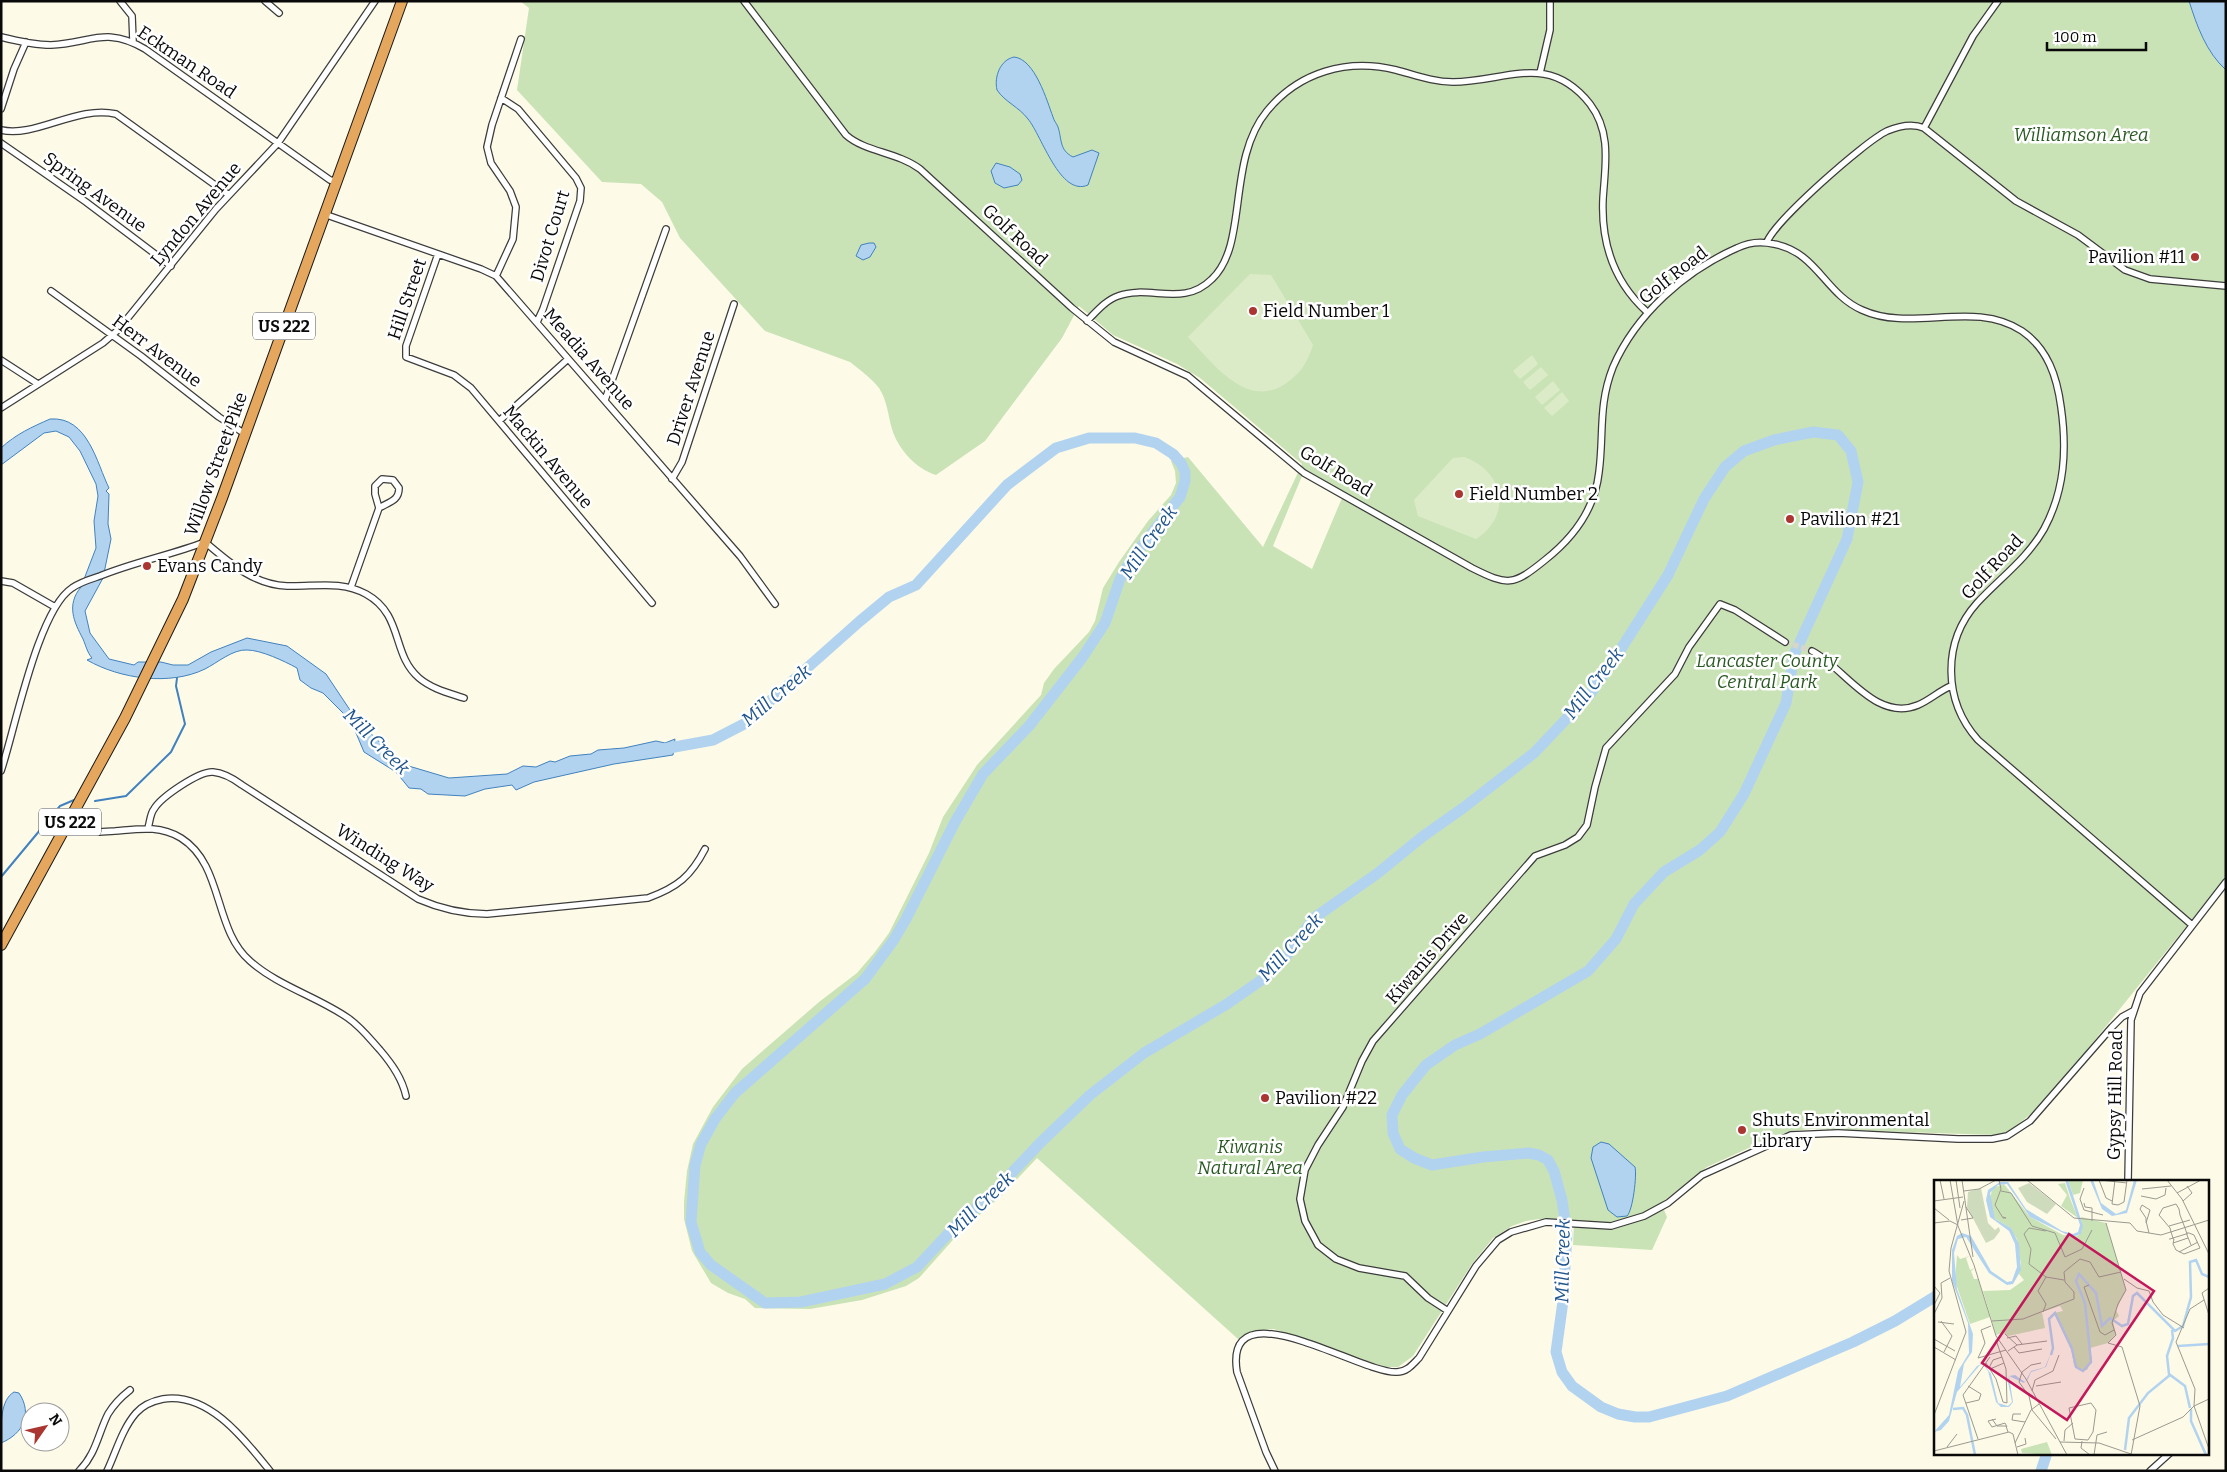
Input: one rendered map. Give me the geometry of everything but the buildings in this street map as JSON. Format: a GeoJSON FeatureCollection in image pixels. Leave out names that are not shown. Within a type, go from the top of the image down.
{"type":"FeatureCollection","features":[{"type":"Feature","properties":{"kind":"highway","name":"Willow Street Pike"},"geometry":{"type":"LineString","coordinates":[[1,945],[72,820],[160,649],[205,542],[246,434],[335,181],[402,1]]}},
{"type":"Feature","properties":{"kind":"street"},"geometry":{"type":"LineString","coordinates":[[120,1],[132,16],[133,41]]}},
{"type":"Feature","properties":{"kind":"street"},"geometry":{"type":"LineString","coordinates":[[265,1],[279,13]]}},
{"type":"Feature","properties":{"kind":"street","name":"Lyndon Avenue"},"geometry":{"type":"LineString","coordinates":[[1,408],[112,336],[229,195],[278,143],[375,1]]}},
{"type":"Feature","properties":{"kind":"street","name":"Golf Road"},"geometry":{"type":"LineString","coordinates":[[744,1],[846,135],[857,143],[898,156],[920,168],[1086,321],[1114,342],[1188,376],[1304,473],[1472,568],[1506,582],[1518,579],[1541,563],[1564,543],[1581,523],[1591,504],[1599,474],[1600,422],[1608,382],[1624,346],[1647,312],[1670,292],[1719,257],[1748,244],[1767,242],[1799,252],[1815,267],[1837,293],[1858,308],[1875,315],[1892,318],[1967,317],[2000,321],[2029,337],[2045,354],[2052,369],[2061,404],[2065,446],[2063,474],[2056,502],[2043,531],[2025,557],[1977,603],[1964,622],[1954,646],[1952,686],[1964,723],[1978,740],[2192,925]]}},
{"type":"Feature","properties":{"kind":"street"},"geometry":{"type":"LineString","coordinates":[[1540,73],[1550,30],[1550,1]]}},
{"type":"Feature","properties":{"kind":"street"},"geometry":{"type":"LineString","coordinates":[[1924,128],[1973,36],[1998,1]]}},
{"type":"Feature","properties":{"kind":"street","name":"Eckman Road"},"geometry":{"type":"LineString","coordinates":[[1,37],[52,45],[108,36],[133,41],[330,180],[335,181]]}},
{"type":"Feature","properties":{"kind":"street"},"geometry":{"type":"LineString","coordinates":[[496,276],[513,239],[516,207],[510,191],[494,167],[488,153],[488,138],[521,39]]}},
{"type":"Feature","properties":{"kind":"street"},"geometry":{"type":"LineString","coordinates":[[1,109],[14,69],[26,42]]}},
{"type":"Feature","properties":{"kind":"street"},"geometry":{"type":"LineString","coordinates":[[1086,321],[1118,296],[1144,293],[1180,295],[1198,289],[1212,279],[1222,268],[1230,248],[1242,165],[1251,138],[1270,107],[1302,81],[1332,68],[1356,65],[1380,67],[1440,82],[1459,82],[1519,72],[1540,73],[1562,81],[1574,88],[1586,100],[1598,118],[1604,132],[1607,154],[1603,215],[1605,240],[1620,281],[1647,312]]}},
{"type":"Feature","properties":{"kind":"street","name":"Divot Court"},"geometry":{"type":"LineString","coordinates":[[501,98],[518,109],[576,178],[581,188],[580,201],[544,310],[537,322]]}},
{"type":"Feature","properties":{"kind":"street"},"geometry":{"type":"LineString","coordinates":[[1,130],[27,129],[80,115],[101,112],[116,114],[229,195]]}},
{"type":"Feature","properties":{"kind":"street"},"geometry":{"type":"LineString","coordinates":[[1767,242],[1770,234],[1787,216],[1837,169],[1873,139],[1902,126],[1913,125],[1924,128],[2016,201],[2078,235],[2125,270],[2150,279],[2226,286]]}},
{"type":"Feature","properties":{"kind":"street","name":"Spring Avenue"},"geometry":{"type":"LineString","coordinates":[[1,143],[86,202],[171,266]]}},
{"type":"Feature","properties":{"kind":"street","name":"Meadia Avenue"},"geometry":{"type":"LineString","coordinates":[[324,214],[496,276],[740,556],[775,604]]}},
{"type":"Feature","properties":{"kind":"street"},"geometry":{"type":"LineString","coordinates":[[605,400],[666,229]]}},
{"type":"Feature","properties":{"kind":"street","name":"Hill Street"},"geometry":{"type":"LineString","coordinates":[[405,354],[406,346],[438,254]]}},
{"type":"Feature","properties":{"kind":"street","name":"Herr Avenue"},"geometry":{"type":"LineString","coordinates":[[51,291],[219,417],[246,434]]}},
{"type":"Feature","properties":{"kind":"street","name":"Driver Avenue"},"geometry":{"type":"LineString","coordinates":[[672,479],[682,462],[734,304]]}},
{"type":"Feature","properties":{"kind":"street","name":"Mackin Avenue"},"geometry":{"type":"LineString","coordinates":[[405,354],[410,358],[460,378],[499,421],[652,603]]}},
{"type":"Feature","properties":{"kind":"street"},"geometry":{"type":"LineString","coordinates":[[499,421],[568,359]]}},
{"type":"Feature","properties":{"kind":"street"},"geometry":{"type":"LineString","coordinates":[[1,360],[38,384]]}},
{"type":"Feature","properties":{"kind":"street"},"geometry":{"type":"LineString","coordinates":[[351,587],[379,508],[375,486],[382,479],[393,480],[399,488],[398,496],[392,502],[379,508]]}},
{"type":"Feature","properties":{"kind":"street"},"geometry":{"type":"LineString","coordinates":[[1,771],[38,648],[54,607],[65,593],[77,585],[117,569],[205,542],[240,571],[262,582],[288,586],[330,585],[351,587],[376,601],[389,616],[406,662],[418,678],[435,688],[464,698]]}},
{"type":"Feature","properties":{"kind":"street"},"geometry":{"type":"LineString","coordinates":[[1,582],[13,583],[54,607]]}},
{"type":"Feature","properties":{"kind":"street","name":"Kiwanis Drive"},"geometry":{"type":"LineString","coordinates":[[1448,1311],[1428,1298],[1405,1276],[1348,1264],[1328,1254],[1318,1245],[1307,1228],[1302,1209],[1301,1192],[1305,1170],[1318,1144],[1343,1107],[1362,1060],[1374,1041],[1535,856],[1565,845],[1578,837],[1587,825],[1606,748],[1675,674],[1689,647],[1720,604],[1735,610],[1784,642]]}},
{"type":"Feature","properties":{"kind":"street"},"geometry":{"type":"LineString","coordinates":[[1812,651],[1823,657],[1866,695],[1887,705],[1902,708],[1917,706],[1952,686]]}},
{"type":"Feature","properties":{"kind":"street","name":"Winding Way"},"geometry":{"type":"LineString","coordinates":[[148,828],[152,810],[167,796],[200,775],[209,772],[221,773],[418,899],[445,910],[468,914],[487,914],[648,898],[666,890],[690,874],[705,849]]}},
{"type":"Feature","properties":{"kind":"street"},"geometry":{"type":"LineString","coordinates":[[72,820],[101,832],[148,828],[172,834],[192,846],[198,853],[210,877],[236,944],[249,961],[348,1018],[360,1028],[399,1075],[406,1096]]}},
{"type":"Feature","properties":{"kind":"street"},"geometry":{"type":"LineString","coordinates":[[1275,1471],[1266,1452],[1237,1372],[1235,1360],[1241,1342],[1262,1333],[1275,1333],[1377,1369],[1388,1372],[1400,1372],[1411,1367],[1419,1358],[1476,1266],[1498,1240],[1511,1232],[1546,1222],[1579,1226],[1611,1226],[1644,1216],[1668,1203],[1702,1175],[1790,1135],[1838,1133],[1958,1139],[1992,1139],[2007,1136],[2030,1121],[2112,1027],[2122,1017],[2133,1011],[2140,993],[2226,882]]}},
{"type":"Feature","properties":{"kind":"street","name":"Gypsy Hill Road"},"geometry":{"type":"LineString","coordinates":[[2128,1180],[2133,1011]]}},
{"type":"Feature","properties":{"kind":"street"},"geometry":{"type":"LineString","coordinates":[[79,1471],[94,1452],[108,1414],[118,1399],[130,1390]]}},
{"type":"Feature","properties":{"kind":"street"},"geometry":{"type":"LineString","coordinates":[[106,1471],[124,1431],[137,1411],[147,1404],[170,1398],[193,1402],[214,1414],[235,1431],[270,1471]]}},
{"type":"Feature","properties":{"kind":"street"},"geometry":{"type":"LineString","coordinates":[[2150,1471],[2169,1454]]}},
{"type":"Feature","properties":{"kind":"green space","name":"Lancaster County Central Park"},"geometry":{"type":"Polygon","coordinates":[[[520,1],[2189,1],[2208,47],[2226,70],[2226,877],[2078,1061],[2033,1112],[2010,1131],[1995,1135],[1811,1129],[1792,1131],[1773,1137],[1707,1167],[1661,1203],[1667,1217],[1652,1250],[1573,1245],[1574,1221],[1539,1219],[1512,1226],[1493,1238],[1472,1264],[1413,1356],[1398,1367],[1385,1367],[1274,1329],[1252,1331],[1238,1339],[1037,1158],[1001,1196],[960,1232],[919,1278],[906,1286],[862,1300],[810,1309],[755,1308],[745,1299],[728,1293],[711,1283],[692,1251],[684,1219],[687,1171],[693,1144],[713,1107],[742,1069],[819,1002],[857,973],[889,933],[929,853],[943,817],[977,765],[1041,695],[1044,683],[1054,669],[1089,632],[1095,621],[1103,588],[1148,521],[1171,495],[1176,483],[1175,471],[1171,461],[1188,457],[1263,547],[1302,464],[1200,378],[1177,364],[1113,335],[1079,306],[1062,338],[985,441],[936,475],[922,468],[903,451],[892,429],[882,393],[869,377],[850,362],[765,331],[680,238],[662,202],[641,184],[602,182],[517,90],[529,8],[520,1]],[[1302,476],[1273,546],[1312,569],[1342,498],[1302,476]]]}},
{"type":"Feature","properties":{"kind":"green space","name":"Field Number 1"},"geometry":{"type":"Polygon","coordinates":[[[1250,274],[1271,275],[1313,345],[1306,362],[1299,372],[1285,384],[1271,390],[1257,391],[1243,387],[1231,380],[1188,337],[1250,274]]]}},
{"type":"Feature","properties":{"kind":"green space"},"geometry":{"type":"Polygon","coordinates":[[[1532,355],[1538,364],[1520,379],[1513,371],[1532,355]]]}},
{"type":"Feature","properties":{"kind":"green space"},"geometry":{"type":"Polygon","coordinates":[[[1541,367],[1548,375],[1530,390],[1523,382],[1541,367]]]}},
{"type":"Feature","properties":{"kind":"green space"},"geometry":{"type":"Polygon","coordinates":[[[1553,381],[1560,390],[1542,405],[1535,397],[1553,381]]]}},
{"type":"Feature","properties":{"kind":"green space"},"geometry":{"type":"Polygon","coordinates":[[[1562,392],[1569,401],[1552,416],[1544,408],[1562,392]]]}},
{"type":"Feature","properties":{"kind":"green space","name":"Field Number 2"},"geometry":{"type":"Polygon","coordinates":[[[1464,457],[1488,472],[1499,494],[1499,506],[1495,518],[1488,529],[1476,539],[1418,516],[1414,500],[1453,458],[1464,457]]]}},
{"type":"Feature","properties":{"kind":"water"},"geometry":{"type":"Polygon","coordinates":[[[2189,1],[2226,1],[2226,70],[2208,47],[2189,1]]]}},
{"type":"Feature","properties":{"kind":"water"},"geometry":{"type":"Polygon","coordinates":[[[1014,57],[1021,59],[1028,65],[1039,82],[1058,127],[1065,151],[1073,157],[1092,150],[1099,153],[1088,185],[1078,186],[1069,182],[1060,174],[1028,119],[997,90],[996,80],[999,70],[1005,62],[1014,57]]]}},
{"type":"Feature","properties":{"kind":"water"},"geometry":{"type":"Polygon","coordinates":[[[996,163],[1010,167],[1020,174],[1022,180],[1018,185],[1004,188],[995,183],[991,171],[996,163]]]}},
{"type":"Feature","properties":{"kind":"water"},"geometry":{"type":"Polygon","coordinates":[[[874,243],[876,247],[870,257],[863,260],[856,256],[861,245],[874,243]]]}},
{"type":"Feature","properties":{"kind":"water","name":"Mill Creek"},"geometry":{"type":"Polygon","coordinates":[[[50,419],[63,420],[74,425],[82,433],[95,455],[109,488],[106,491],[109,494],[108,524],[111,539],[103,578],[85,611],[90,633],[109,659],[134,665],[138,662],[161,662],[173,665],[188,665],[211,652],[247,638],[287,646],[326,674],[356,719],[402,764],[449,778],[507,774],[523,766],[536,767],[550,761],[555,762],[570,756],[591,754],[598,750],[624,748],[656,741],[665,743],[675,739],[673,755],[614,764],[534,782],[516,790],[512,785],[485,789],[465,796],[428,794],[421,789],[409,788],[396,772],[364,752],[356,733],[343,713],[323,693],[311,688],[300,680],[297,668],[272,656],[253,650],[242,650],[205,669],[191,674],[161,679],[130,676],[114,672],[87,660],[92,658],[74,620],[73,607],[76,594],[81,587],[96,548],[94,521],[98,496],[96,484],[80,451],[69,437],[56,431],[44,433],[1,465],[1,448],[18,435],[50,419]]]}},
{"type":"Feature","properties":{"kind":"water"},"geometry":{"type":"Polygon","coordinates":[[[1601,1142],[1609,1144],[1635,1167],[1634,1192],[1627,1216],[1617,1217],[1608,1210],[1591,1158],[1593,1147],[1601,1142]]]}},
{"type":"Feature","properties":{"kind":"water"},"geometry":{"type":"Polygon","coordinates":[[[14,1392],[19,1393],[23,1401],[20,1402],[20,1429],[9,1439],[1,1443],[1,1421],[9,1396],[14,1392]]]}},
{"type":"Feature","properties":{"kind":"waterway","name":"Mill Creek"},"geometry":{"type":"LineString","coordinates":[[658,750],[713,740],[744,724],[889,597],[916,585],[1007,485],[1056,448],[1089,438],[1135,438],[1156,443],[1173,454],[1181,463],[1185,472],[1185,481],[1180,497],[1131,560],[1120,579],[1105,623],[1082,658],[1029,726],[983,774],[955,822],[893,941],[865,979],[735,1093],[715,1119],[701,1144],[695,1165],[691,1222],[700,1252],[711,1265],[765,1303],[801,1302],[885,1284],[917,1267],[959,1222],[989,1197],[1040,1143],[1090,1095],[1144,1053],[1227,1004],[1260,981],[1284,959],[1314,918],[1378,873],[1422,837],[1534,753],[1590,694],[1619,652],[1668,575],[1704,499],[1725,467],[1744,451],[1774,440],[1813,432],[1838,435],[1851,451],[1858,482],[1847,539],[1794,655],[1786,703],[1744,794],[1720,832],[1700,850],[1664,872],[1634,904],[1616,939],[1588,971],[1480,1034],[1455,1045],[1426,1065],[1402,1095],[1392,1115],[1393,1133],[1400,1149],[1414,1158],[1432,1165],[1483,1157],[1528,1153],[1539,1155],[1548,1160],[1554,1171],[1562,1200],[1567,1234],[1563,1301],[1556,1352],[1562,1372],[1572,1386],[1601,1407],[1618,1414],[1649,1417],[1727,1396],[1853,1342],[1895,1321],[1934,1297]]}},
{"type":"Feature","properties":{"kind":"waterway"},"geometry":{"type":"LineString","coordinates":[[95,801],[126,796],[171,752],[185,724],[176,686],[177,678]]}},
{"type":"Feature","properties":{"kind":"waterway"},"geometry":{"type":"LineString","coordinates":[[1,877],[60,806],[74,800]]}},
{"type":"Feature","properties":{"kind":"waterway","name":"Mill Creek"},"geometry":{"type":"LineString","coordinates":[[2041,1471],[2047,1454]]}},
{"type":"Feature","properties":{"kind":"tunnel"},"geometry":{"type":"LineString","coordinates":[[1785,642],[1812,651]]}},
{"type":"Feature","properties":{"kind":"place","name":"Pavilion #11"},"geometry":{"type":"Point","coordinates":[2195,257]}},
{"type":"Feature","properties":{"kind":"place","name":"Field Number 1"},"geometry":{"type":"Point","coordinates":[1253,311]}},
{"type":"Feature","properties":{"kind":"place","name":"Field Number 2"},"geometry":{"type":"Point","coordinates":[1459,494]}},
{"type":"Feature","properties":{"kind":"place","name":"Pavilion #21"},"geometry":{"type":"Point","coordinates":[1790,519]}},
{"type":"Feature","properties":{"kind":"place","name":"Evans Candy"},"geometry":{"type":"Point","coordinates":[147,566]}},
{"type":"Feature","properties":{"kind":"place","name":"Pavilion #22"},"geometry":{"type":"Point","coordinates":[1265,1098]}},
{"type":"Feature","properties":{"kind":"place","name":"Shuts Environmental Library"},"geometry":{"type":"Point","coordinates":[1742,1130]}},
{"type":"Feature","properties":{"kind":"park label","name":"Williamson Area"},"geometry":{"type":"Point","coordinates":[2081,135]}},
{"type":"Feature","properties":{"kind":"park label","name":"Kiwanis Natural Area"},"geometry":{"type":"Point","coordinates":[1250,1157]}}]}
